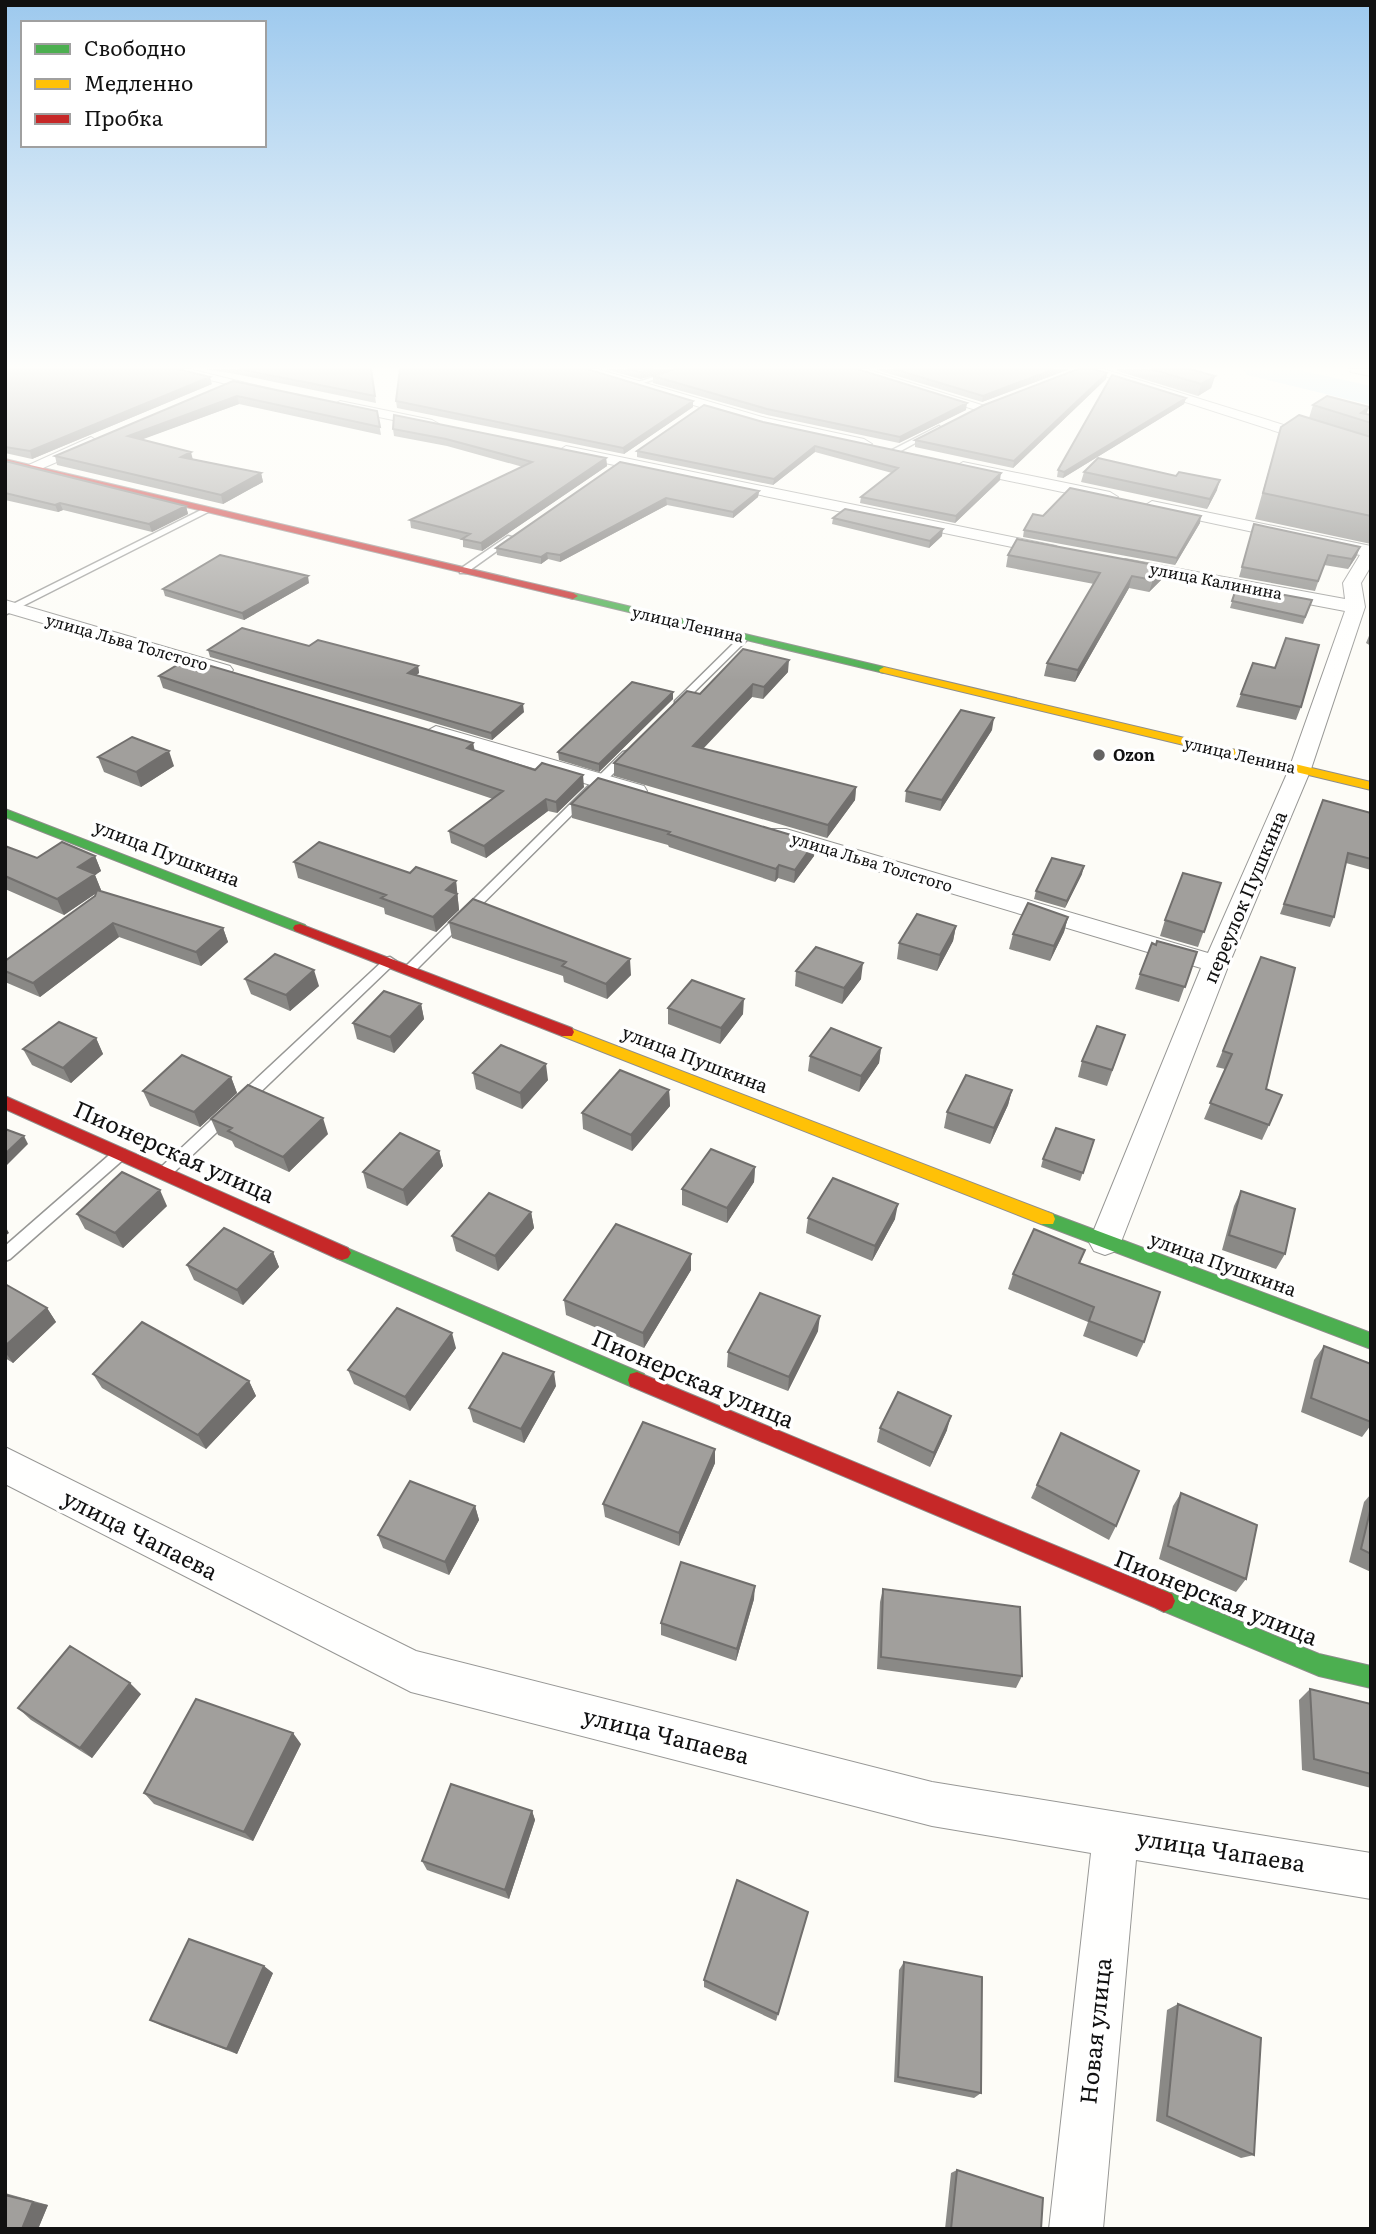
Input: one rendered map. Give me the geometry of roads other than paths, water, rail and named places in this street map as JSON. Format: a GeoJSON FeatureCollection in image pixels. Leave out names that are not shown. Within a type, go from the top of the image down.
{"type":"FeatureCollection","features":[{"type":"Feature","properties":{"kind":"street","name":"улица Ленина"},"geometry":{"type":"LineString","coordinates":[[52,473],[1371,786]]}},
{"type":"Feature","properties":{"kind":"street"},"geometry":{"type":"LineString","coordinates":[[674,473],[1068,553]]}},
{"type":"Feature","properties":{"kind":"street"},"geometry":{"type":"LineString","coordinates":[[994,473],[1371,552]]}},
{"type":"Feature","properties":{"kind":"street","name":"переулок Пушкина"},"geometry":{"type":"LineString","coordinates":[[1105,1242],[1216,964],[1300,769],[1356,607],[1352,583],[1371,552]]}},
{"type":"Feature","properties":{"kind":"street","name":"улица Калинина"},"geometry":{"type":"LineString","coordinates":[[1109,561],[1356,607]]}},
{"type":"Feature","properties":{"kind":"street","name":"улица Льва Толстого"},"geometry":{"type":"LineString","coordinates":[[8,609],[240,675]]}},
{"type":"Feature","properties":{"kind":"street"},"geometry":{"type":"LineString","coordinates":[[413,725],[653,796]]}},
{"type":"Feature","properties":{"kind":"street","name":"улица Пушкина"},"geometry":{"type":"LineString","coordinates":[[5,813],[1105,1242],[1371,1341]]}},
{"type":"Feature","properties":{"kind":"street","name":"улица Льва Толстого"},"geometry":{"type":"LineString","coordinates":[[760,828],[1216,964]]}},
{"type":"Feature","properties":{"kind":"street","name":"Пионерская улица"},"geometry":{"type":"LineString","coordinates":[[5,1102],[336,1251],[919,1501],[1319,1665],[1371,1677]]}},
{"type":"Feature","properties":{"kind":"street","name":"улица Чапаева"},"geometry":{"type":"LineString","coordinates":[[5,1464],[51,1490],[411,1671],[932,1804],[1371,1875]]}},
{"type":"Feature","properties":{"kind":"street","name":"Новая улица"},"geometry":{"type":"LineString","coordinates":[[1076,2229],[1116,1834]]}},
{"type":"Feature","properties":{"kind":"lane"},"geometry":{"type":"LineString","coordinates":[[8,609],[208,510]]}},
{"type":"Feature","properties":{"kind":"lane"},"geometry":{"type":"LineString","coordinates":[[463,570],[520,532]]}},
{"type":"Feature","properties":{"kind":"lane"},"geometry":{"type":"LineString","coordinates":[[667,713],[745,637]]}},
{"type":"Feature","properties":{"kind":"lane"},"geometry":{"type":"LineString","coordinates":[[410,970],[639,742]]}},
{"type":"Feature","properties":{"kind":"lane"},"geometry":{"type":"LineString","coordinates":[[165,1172],[390,961]]}},
{"type":"Feature","properties":{"kind":"lane"},"geometry":{"type":"LineString","coordinates":[[5,1255],[121,1153]]}},
{"type":"Feature","properties":{"kind":"place","name":"Ozon"},"geometry":{"type":"Point","coordinates":[1099,755]}}]}
